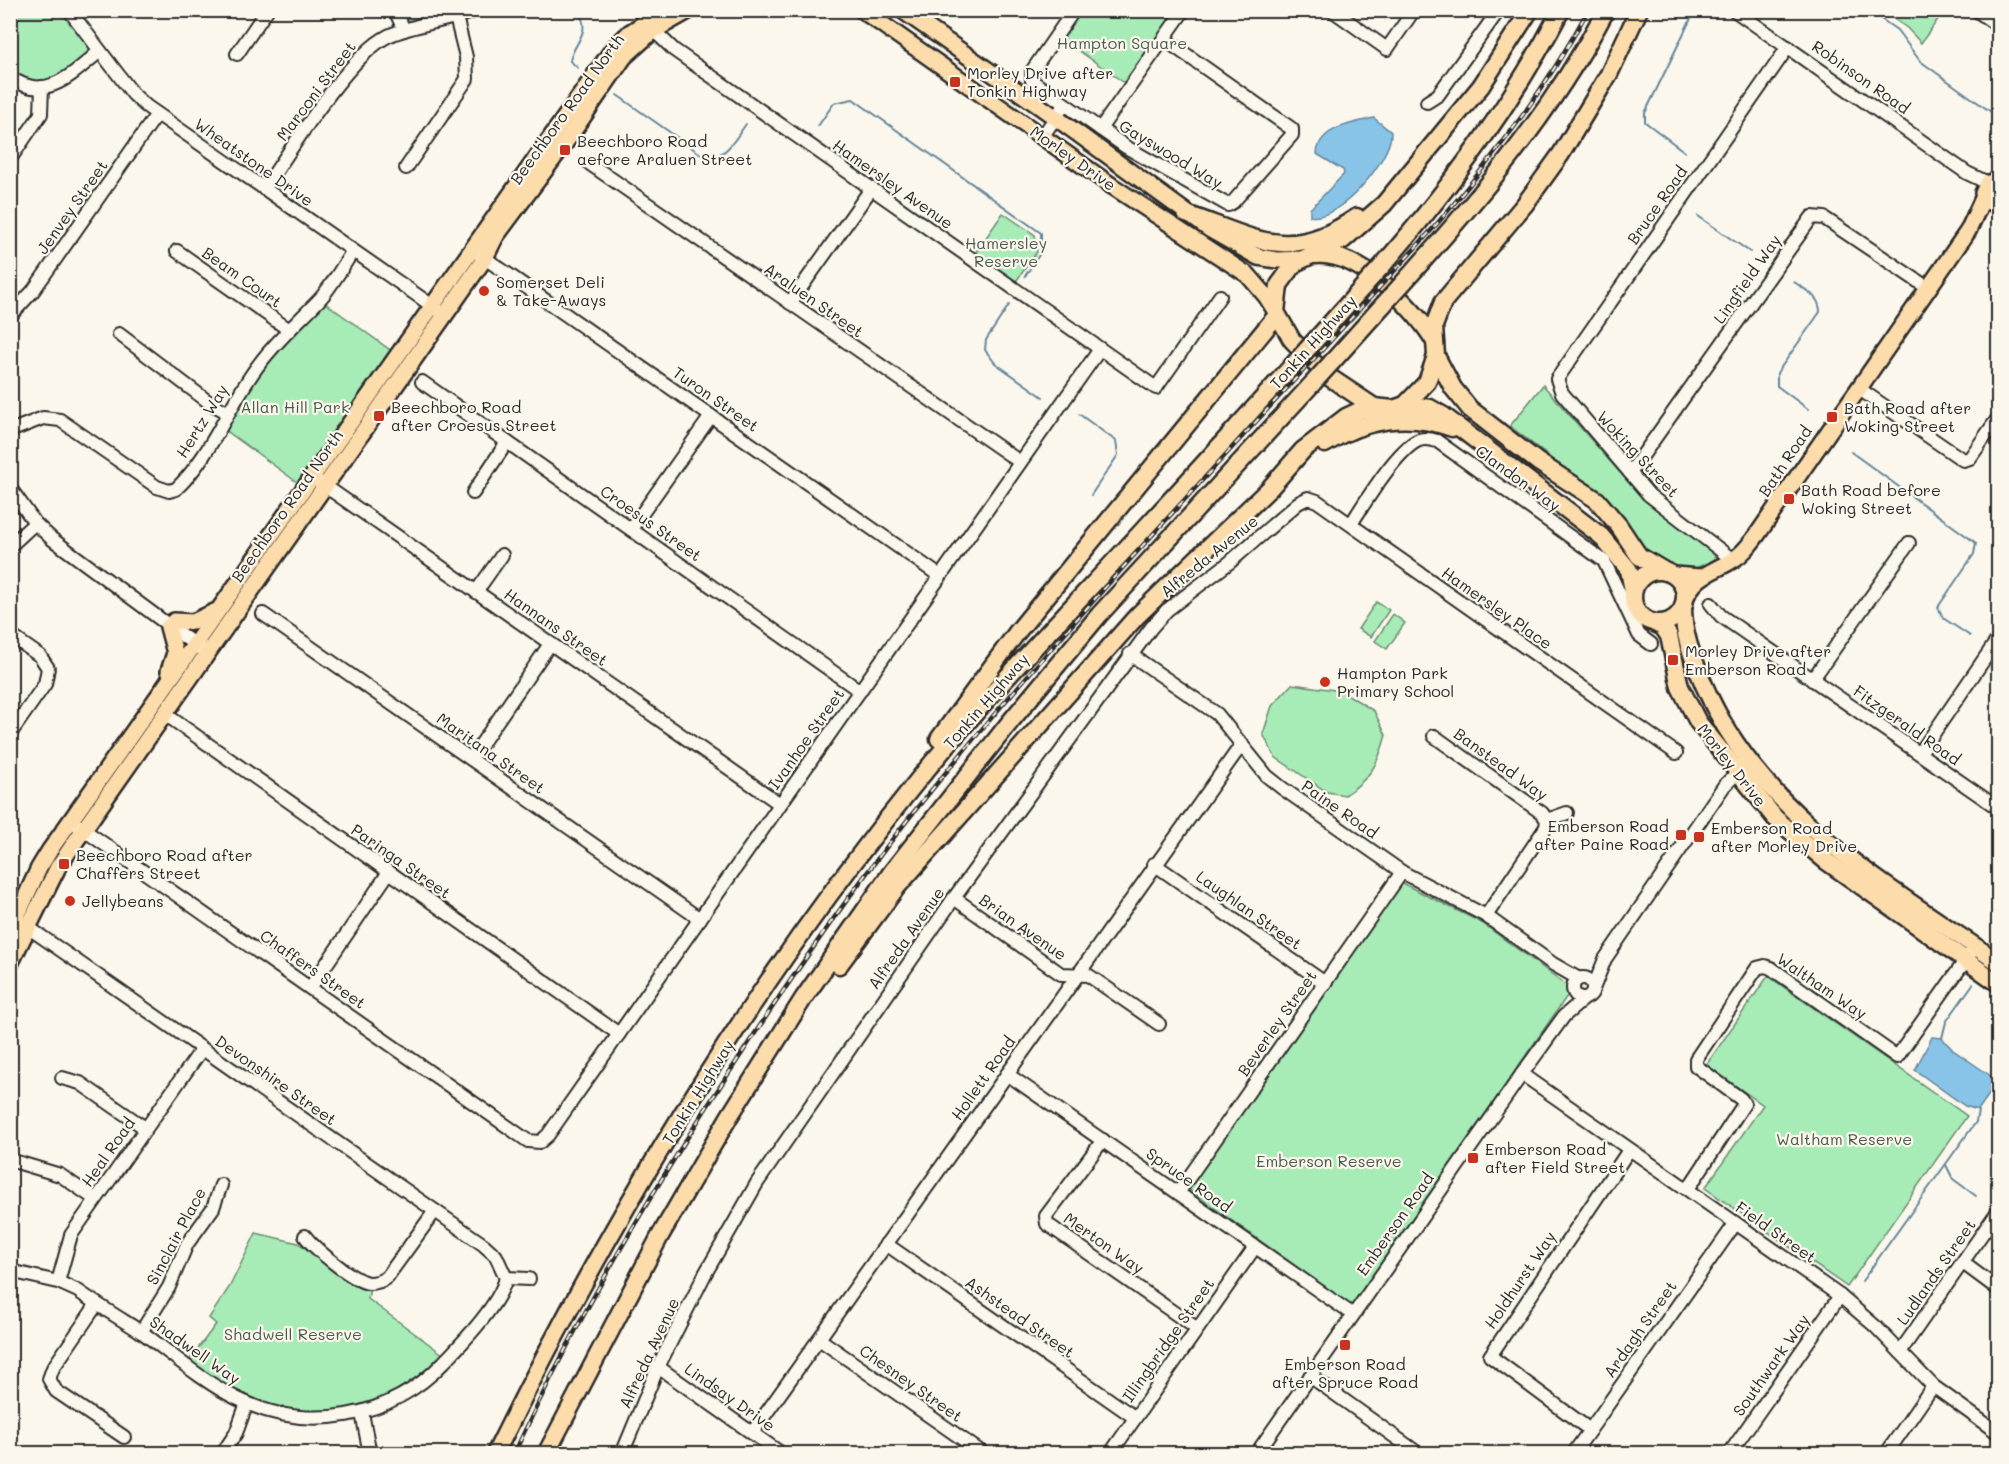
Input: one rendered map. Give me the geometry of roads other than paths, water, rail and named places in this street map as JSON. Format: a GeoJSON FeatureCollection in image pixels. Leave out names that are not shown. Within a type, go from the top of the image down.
{"type":"FeatureCollection","features":[{"type":"Feature","properties":{"kind":"highway"},"geometry":{"type":"LineString","coordinates":[[1378,408],[1346,390],[1314,364],[1287,333],[1277,314],[1276,297],[1280,282],[1291,267],[1343,240],[1362,226],[1384,204],[1480,86],[1530,10]]}},
{"type":"Feature","properties":{"kind":"highway","name":"Tonkin Highway"},"geometry":{"type":"LineString","coordinates":[[495,1454],[586,1280],[691,1101],[771,978],[857,858],[918,781],[1013,669],[1292,366],[1442,195],[1507,107],[1561,10]]}},
{"type":"Feature","properties":{"kind":"highway","name":"Tonkin Highway"},"geometry":{"type":"LineString","coordinates":[[546,1454],[660,1236],[803,999],[891,873],[1010,722],[1099,615],[1483,194],[1518,150],[1566,81],[1606,10]]}},
{"type":"Feature","properties":{"kind":"highway"},"geometry":{"type":"LineString","coordinates":[[1405,405],[1427,382],[1435,348],[1435,319],[1443,302],[1525,204],[1561,154],[1609,74],[1639,10]]}},
{"type":"Feature","properties":{"kind":"highway"},"geometry":{"type":"LineString","coordinates":[[1186,213],[1244,237],[1271,243],[1299,242],[1326,236],[1351,222],[1403,179]]}},
{"type":"Feature","properties":{"kind":"highway"},"geometry":{"type":"LineString","coordinates":[[747,1090],[897,887],[1137,616],[1270,488],[1303,450],[1338,422],[1361,410],[1393,409],[1405,405],[1430,408],[1482,444],[1601,536],[1629,570],[1635,608],[1647,620],[1655,623],[1672,620],[1684,604],[1684,590],[1670,574],[1639,556],[1619,526],[1596,500],[1539,462],[1470,409],[1452,388],[1435,348],[1406,305],[1370,275],[1337,257],[1306,258]]}},
{"type":"Feature","properties":{"kind":"highway"},"geometry":{"type":"LineString","coordinates":[[857,858],[912,777],[1018,631],[1277,314]]}},
{"type":"Feature","properties":{"kind":"highway"},"geometry":{"type":"LineString","coordinates":[[1287,468],[1342,433],[1398,418],[1438,423],[1482,444]]}},
{"type":"Feature","properties":{"kind":"highway"},"geometry":{"type":"LineString","coordinates":[[1633,591],[1636,584],[1648,573],[1670,574]]}},
{"type":"Feature","properties":{"kind":"highway","name":"Morley Drive"},"geometry":{"type":"LineString","coordinates":[[1684,604],[1685,639],[1713,706],[1746,770],[1775,818],[1800,840],[1998,983]]}},
{"type":"Feature","properties":{"kind":"highway","name":"Morley Drive"},"geometry":{"type":"LineString","coordinates":[[1655,623],[1663,627],[1669,636],[1680,687],[1689,706],[1746,770],[1835,849],[1998,962]]}},
{"type":"Feature","properties":{"kind":"main road","name":"Beechboro Road North"},"geometry":{"type":"LineString","coordinates":[[10,964],[19,926],[39,868],[78,825],[165,714],[318,481],[438,310],[472,249],[613,49],[646,21],[665,10]]}},
{"type":"Feature","properties":{"kind":"main road","name":"Beechboro Road North"},"geometry":{"type":"LineString","coordinates":[[438,310],[485,258],[495,236],[565,143],[646,21],[690,10]]}},
{"type":"Feature","properties":{"kind":"main road","name":"Morley Drive"},"geometry":{"type":"LineString","coordinates":[[862,10],[1042,136],[1248,275],[1259,286],[1277,314]]}},
{"type":"Feature","properties":{"kind":"main road","name":"Morley Drive"},"geometry":{"type":"LineString","coordinates":[[902,10],[1060,111],[1186,213],[1258,257],[1277,261],[1306,258]]}},
{"type":"Feature","properties":{"kind":"main road","name":"Bath Road"},"geometry":{"type":"LineString","coordinates":[[1684,604],[1693,584],[1733,560],[1757,535],[1968,231],[1993,190]]}},
{"type":"Feature","properties":{"kind":"main road","name":"Beechboro Road North"},"geometry":{"type":"LineString","coordinates":[[78,825],[161,691],[195,641],[318,481]]}},
{"type":"Feature","properties":{"kind":"main road"},"geometry":{"type":"LineString","coordinates":[[1670,574],[1700,578]]}},
{"type":"Feature","properties":{"kind":"main road"},"geometry":{"type":"LineString","coordinates":[[161,691],[175,652],[171,624],[193,622],[217,610]]}},
{"type":"Feature","properties":{"kind":"street","name":"Wheatstone Drive"},"geometry":{"type":"LineString","coordinates":[[69,10],[133,94],[157,114],[438,310]]}},
{"type":"Feature","properties":{"kind":"street"},"geometry":{"type":"LineString","coordinates":[[237,54],[267,10]]}},
{"type":"Feature","properties":{"kind":"street"},"geometry":{"type":"LineString","coordinates":[[395,10],[404,30]]}},
{"type":"Feature","properties":{"kind":"street","name":"Marconi Street"},"geometry":{"type":"LineString","coordinates":[[264,189],[358,58],[374,44],[404,30],[476,10]]}},
{"type":"Feature","properties":{"kind":"street","name":"Gayswood Way"},"geometry":{"type":"LineString","coordinates":[[1074,10],[1031,77],[1036,85],[1060,111],[1100,129],[1126,147],[1228,205],[1292,135],[1288,124],[1164,39]]}},
{"type":"Feature","properties":{"kind":"street"},"geometry":{"type":"LineString","coordinates":[[1100,129],[1184,10]]}},
{"type":"Feature","properties":{"kind":"street"},"geometry":{"type":"LineString","coordinates":[[1332,10],[1388,49],[1414,10]]}},
{"type":"Feature","properties":{"kind":"street"},"geometry":{"type":"LineString","coordinates":[[1427,102],[1438,95],[1499,10]]}},
{"type":"Feature","properties":{"kind":"street","name":"Robinson Road"},"geometry":{"type":"LineString","coordinates":[[1734,10],[1993,190]]}},
{"type":"Feature","properties":{"kind":"street"},"geometry":{"type":"LineString","coordinates":[[1976,10],[1998,26]]}},
{"type":"Feature","properties":{"kind":"street"},"geometry":{"type":"LineString","coordinates":[[406,168],[466,79],[466,57],[456,17]]}},
{"type":"Feature","properties":{"kind":"street","name":"Hamersley Avenue"},"geometry":{"type":"LineString","coordinates":[[646,21],[674,50],[1156,388],[1220,296]]}},
{"type":"Feature","properties":{"kind":"street","name":"Bruce Road"},"geometry":{"type":"LineString","coordinates":[[1557,383],[1561,371],[1788,47]]}},
{"type":"Feature","properties":{"kind":"street"},"geometry":{"type":"LineString","coordinates":[[10,77],[20,84],[42,87],[65,80],[100,51]]}},
{"type":"Feature","properties":{"kind":"street"},"geometry":{"type":"LineString","coordinates":[[10,159],[41,114],[42,87]]}},
{"type":"Feature","properties":{"kind":"street"},"geometry":{"type":"LineString","coordinates":[[1042,136],[1060,111]]}},
{"type":"Feature","properties":{"kind":"street","name":"Jenvey Street"},"geometry":{"type":"LineString","coordinates":[[10,316],[33,291],[157,114]]}},
{"type":"Feature","properties":{"kind":"street","name":"Araluen Street"},"geometry":{"type":"LineString","coordinates":[[590,164],[1020,462]]}},
{"type":"Feature","properties":{"kind":"street"},"geometry":{"type":"LineString","coordinates":[[790,303],[871,189]]}},
{"type":"Feature","properties":{"kind":"street","name":"Lingfield Way"},"geometry":{"type":"LineString","coordinates":[[1630,473],[1812,218],[1824,218],[1928,288]]}},
{"type":"Feature","properties":{"kind":"street","name":"Turon Street"},"geometry":{"type":"LineString","coordinates":[[472,249],[940,576]]}},
{"type":"Feature","properties":{"kind":"street","name":"Beam Court"},"geometry":{"type":"LineString","coordinates":[[177,251],[288,329]]}},
{"type":"Feature","properties":{"kind":"street","name":"Hertz Way"},"geometry":{"type":"LineString","coordinates":[[10,431],[43,418],[60,420],[157,487],[169,491],[181,484],[200,460],[217,434],[227,412],[258,366],[288,329],[320,299],[353,251]]}},
{"type":"Feature","properties":{"kind":"street"},"geometry":{"type":"LineString","coordinates":[[119,334],[210,403],[227,412]]}},
{"type":"Feature","properties":{"kind":"street","name":"Ivanhoe Street"},"geometry":{"type":"LineString","coordinates":[[536,1143],[548,1135],[1100,349]]}},
{"type":"Feature","properties":{"kind":"street","name":"Croesus Street"},"geometry":{"type":"LineString","coordinates":[[422,382],[860,691]]}},
{"type":"Feature","properties":{"kind":"street","name":"Woking Street"},"geometry":{"type":"LineString","coordinates":[[1557,383],[1562,393],[1660,505],[1733,560]]}},
{"type":"Feature","properties":{"kind":"street"},"geometry":{"type":"LineString","coordinates":[[1858,388],[1963,460],[1970,459],[1998,417]]}},
{"type":"Feature","properties":{"kind":"street"},"geometry":{"type":"LineString","coordinates":[[631,529],[711,416]]}},
{"type":"Feature","properties":{"kind":"street","name":"Clandon Way"},"geometry":{"type":"LineString","coordinates":[[1351,524],[1402,454],[1418,441],[1428,438],[1437,441],[1604,561],[1640,635],[1651,645]]}},
{"type":"Feature","properties":{"kind":"street"},"geometry":{"type":"LineString","coordinates":[[473,493],[507,442]]}},
{"type":"Feature","properties":{"kind":"street","name":"Hannans Street"},"geometry":{"type":"LineString","coordinates":[[318,481],[780,804]]}},
{"type":"Feature","properties":{"kind":"street"},"geometry":{"type":"LineString","coordinates":[[10,488],[35,523],[60,546],[127,593],[137,604],[208,650]]}},
{"type":"Feature","properties":{"kind":"street","name":"Hamersley Place"},"geometry":{"type":"LineString","coordinates":[[1298,503],[1305,499],[1312,499],[1351,524],[1676,753]]}},
{"type":"Feature","properties":{"kind":"street","name":"Alfreda Avenue"},"geometry":{"type":"LineString","coordinates":[[622,1454],[658,1367],[741,1208],[954,898],[1130,654],[1167,610],[1230,562],[1298,503]]}},
{"type":"Feature","properties":{"kind":"street"},"geometry":{"type":"LineString","coordinates":[[10,546],[35,523]]}},
{"type":"Feature","properties":{"kind":"street"},"geometry":{"type":"LineString","coordinates":[[1812,680],[1909,543]]}},
{"type":"Feature","properties":{"kind":"street"},"geometry":{"type":"LineString","coordinates":[[476,592],[502,555]]}},
{"type":"Feature","properties":{"kind":"street","name":"Fitzgerald Road"},"geometry":{"type":"LineString","coordinates":[[1711,604],[1721,616],[1998,808]]}},
{"type":"Feature","properties":{"kind":"street","name":"Maritana Street"},"geometry":{"type":"LineString","coordinates":[[263,614],[699,920]]}},
{"type":"Feature","properties":{"kind":"street"},"geometry":{"type":"LineString","coordinates":[[10,635],[40,656],[48,668],[45,684],[10,734]]}},
{"type":"Feature","properties":{"kind":"street"},"geometry":{"type":"LineString","coordinates":[[1920,753],[1998,639]]}},
{"type":"Feature","properties":{"kind":"street"},"geometry":{"type":"LineString","coordinates":[[471,759],[550,644]]}},
{"type":"Feature","properties":{"kind":"street","name":"Paine Road"},"geometry":{"type":"LineString","coordinates":[[1130,654],[1217,714],[1267,776],[1282,788],[1402,872],[1486,916],[1577,984]]}},
{"type":"Feature","properties":{"kind":"street","name":"Paringa Street"},"geometry":{"type":"LineString","coordinates":[[165,714],[619,1034]]}},
{"type":"Feature","properties":{"kind":"street","name":"Banstead Way"},"geometry":{"type":"LineString","coordinates":[[1434,736],[1542,813],[1546,820],[1546,827],[1486,916]]}},
{"type":"Feature","properties":{"kind":"street","name":"Hollett Road"},"geometry":{"type":"LineString","coordinates":[[752,1433],[1154,864],[1242,744]]}},
{"type":"Feature","properties":{"kind":"street","name":"Emberson Road"},"geometry":{"type":"LineString","coordinates":[[1256,1454],[1522,1074],[1564,1016],[1589,993],[1605,959],[1717,798],[1730,791],[1746,770]]}},
{"type":"Feature","properties":{"kind":"street","name":"Banstead Way"},"geometry":{"type":"LineString","coordinates":[[1546,820],[1566,813]]}},
{"type":"Feature","properties":{"kind":"street","name":"Chaffers Street"},"geometry":{"type":"LineString","coordinates":[[78,825],[528,1141],[536,1143]]}},
{"type":"Feature","properties":{"kind":"street","name":"Laughlan Street"},"geometry":{"type":"LineString","coordinates":[[1154,864],[1325,983]]}},
{"type":"Feature","properties":{"kind":"street"},"geometry":{"type":"LineString","coordinates":[[310,988],[389,872]]}},
{"type":"Feature","properties":{"kind":"street","name":"Beverley Street"},"geometry":{"type":"LineString","coordinates":[[1178,1192],[1402,872]]}},
{"type":"Feature","properties":{"kind":"street","name":"Brian Avenue"},"geometry":{"type":"LineString","coordinates":[[954,898],[1061,974],[1088,975],[1159,1024]]}},
{"type":"Feature","properties":{"kind":"street","name":"Devonshire Street"},"geometry":{"type":"LineString","coordinates":[[19,926],[202,1048],[491,1251],[500,1263],[506,1278]]}},
{"type":"Feature","properties":{"kind":"street","name":"Waltham Way"},"geometry":{"type":"LineString","coordinates":[[1688,1189],[1743,1104],[1741,1099],[1696,1066],[1696,1059],[1757,968],[1765,966],[1771,968],[1897,1057],[1976,946]]}},
{"type":"Feature","properties":{"kind":"street","name":"Emberson Road"},"geometry":{"type":"LineString","coordinates":[[1564,1016],[1577,984],[1605,959]]}},
{"type":"Feature","properties":{"kind":"street"},"geometry":{"type":"LineString","coordinates":[[1589,980],[1589,993],[1577,996],[1577,984],[1589,980]]}},
{"type":"Feature","properties":{"kind":"street","name":"Heal Road"},"geometry":{"type":"LineString","coordinates":[[58,1282],[71,1235],[202,1048]]}},
{"type":"Feature","properties":{"kind":"street","name":"Spruce Road"},"geometry":{"type":"LineString","coordinates":[[1006,1074],[1352,1314]]}},
{"type":"Feature","properties":{"kind":"street","name":"Field Street"},"geometry":{"type":"LineString","coordinates":[[1522,1074],[1840,1296],[1933,1386],[1998,1433]]}},
{"type":"Feature","properties":{"kind":"street"},"geometry":{"type":"LineString","coordinates":[[62,1078],[81,1083],[145,1128]]}},
{"type":"Feature","properties":{"kind":"street","name":"Merton Way"},"geometry":{"type":"LineString","coordinates":[[1103,1140],[1046,1216],[1047,1224],[1197,1328]]}},
{"type":"Feature","properties":{"kind":"street","name":"Holdhurst Way"},"geometry":{"type":"LineString","coordinates":[[1590,1430],[1490,1356],[1629,1150]]}},
{"type":"Feature","properties":{"kind":"street"},"geometry":{"type":"LineString","coordinates":[[10,1160],[60,1175],[95,1199]]}},
{"type":"Feature","properties":{"kind":"street","name":"Sinclair Place"},"geometry":{"type":"LineString","coordinates":[[141,1332],[169,1287],[187,1244],[213,1208],[221,1185]]}},
{"type":"Feature","properties":{"kind":"street"},"geometry":{"type":"LineString","coordinates":[[305,1236],[313,1247],[361,1281],[376,1282],[387,1277],[435,1211]]}},
{"type":"Feature","properties":{"kind":"street","name":"Ludlands Street"},"geometry":{"type":"LineString","coordinates":[[1900,1352],[1998,1211]]}},
{"type":"Feature","properties":{"kind":"street","name":"Ardagh Street"},"geometry":{"type":"LineString","coordinates":[[1573,1454],[1735,1224]]}},
{"type":"Feature","properties":{"kind":"street","name":"Ashstead Street"},"geometry":{"type":"LineString","coordinates":[[886,1244],[1134,1417]]}},
{"type":"Feature","properties":{"kind":"street","name":"Illingbridge Street"},"geometry":{"type":"LineString","coordinates":[[1110,1454],[1255,1247]]}},
{"type":"Feature","properties":{"kind":"street"},"geometry":{"type":"LineString","coordinates":[[1963,1263],[1998,1289]]}},
{"type":"Feature","properties":{"kind":"street","name":"Shadwell Way"},"geometry":{"type":"LineString","coordinates":[[10,1271],[58,1282],[141,1332],[220,1389],[247,1403],[301,1417],[324,1418],[362,1413],[390,1402],[429,1377],[497,1298],[506,1278]]}},
{"type":"Feature","properties":{"kind":"street"},"geometry":{"type":"LineString","coordinates":[[506,1278],[528,1279]]}},
{"type":"Feature","properties":{"kind":"street","name":"Southwark Way"},"geometry":{"type":"LineString","coordinates":[[1729,1454],[1840,1296]]}},
{"type":"Feature","properties":{"kind":"street"},"geometry":{"type":"LineString","coordinates":[[97,1304],[53,1368],[48,1379],[56,1390],[124,1437]]}},
{"type":"Feature","properties":{"kind":"street","name":"Chesney Street"},"geometry":{"type":"LineString","coordinates":[[819,1339],[984,1454]]}},
{"type":"Feature","properties":{"kind":"street","name":"Lindsay Drive"},"geometry":{"type":"LineString","coordinates":[[658,1367],[782,1454]]}},
{"type":"Feature","properties":{"kind":"street"},"geometry":{"type":"LineString","coordinates":[[1310,1376],[1418,1453]]}},
{"type":"Feature","properties":{"kind":"street"},"geometry":{"type":"LineString","coordinates":[[1886,1454],[1933,1386]]}},
{"type":"Feature","properties":{"kind":"street"},"geometry":{"type":"LineString","coordinates":[[222,1454],[236,1433],[247,1403]]}},
{"type":"Feature","properties":{"kind":"street"},"geometry":{"type":"LineString","coordinates":[[362,1413],[370,1454]]}},
{"type":"Feature","properties":{"kind":"water"},"geometry":{"type":"Polygon","coordinates":[[[1374,118],[1391,132],[1383,157],[1374,171],[1349,199],[1335,209],[1322,215],[1310,216],[1310,209],[1344,174],[1343,170],[1317,154],[1319,145],[1330,132],[1338,128],[1374,118]]]}},
{"type":"Feature","properties":{"kind":"water"},"geometry":{"type":"Polygon","coordinates":[[[1932,1037],[1942,1038],[1953,1050],[1994,1078],[1993,1089],[1978,1110],[1965,1106],[1915,1070],[1932,1037]]]}},
{"type":"Feature","properties":{"kind":"waterway"},"geometry":{"type":"LineString","coordinates":[[577,10],[584,25],[570,61],[578,68]]}},
{"type":"Feature","properties":{"kind":"waterway"},"geometry":{"type":"LineString","coordinates":[[1685,152],[1645,122],[1645,113],[1695,10]]}},
{"type":"Feature","properties":{"kind":"waterway"},"geometry":{"type":"LineString","coordinates":[[1868,10],[1897,30],[1920,61],[1998,117]]}},
{"type":"Feature","properties":{"kind":"waterway"},"geometry":{"type":"LineString","coordinates":[[617,95],[705,157],[719,155],[724,151],[734,142],[746,124]]}},
{"type":"Feature","properties":{"kind":"waterway"},"geometry":{"type":"LineString","coordinates":[[818,126],[834,103],[853,99],[1041,233],[1041,252],[1025,276]]}},
{"type":"Feature","properties":{"kind":"waterway"},"geometry":{"type":"LineString","coordinates":[[1698,216],[1750,252]]}},
{"type":"Feature","properties":{"kind":"waterway"},"geometry":{"type":"LineString","coordinates":[[1794,282],[1815,298],[1820,312],[1777,373],[1777,386],[1808,409]]}},
{"type":"Feature","properties":{"kind":"waterway"},"geometry":{"type":"LineString","coordinates":[[1009,305],[986,340],[985,350],[995,363],[1043,397]]}},
{"type":"Feature","properties":{"kind":"waterway"},"geometry":{"type":"LineString","coordinates":[[1079,414],[1116,441],[1118,455],[1091,495]]}},
{"type":"Feature","properties":{"kind":"waterway"},"geometry":{"type":"LineString","coordinates":[[1851,452],[1976,543],[1974,554],[1938,607],[1943,618],[1970,636]]}},
{"type":"Feature","properties":{"kind":"waterway"},"geometry":{"type":"LineString","coordinates":[[1942,1038],[1946,1022],[1973,984]]}},
{"type":"Feature","properties":{"kind":"waterway"},"geometry":{"type":"LineString","coordinates":[[1862,1281],[1976,1122],[1978,1110]]}},
{"type":"Feature","properties":{"kind":"waterway"},"geometry":{"type":"LineString","coordinates":[[1946,1165],[1953,1179],[1976,1196]]}},
{"type":"Feature","properties":{"kind":"railway"},"geometry":{"type":"LineString","coordinates":[[514,1454],[565,1349],[681,1147],[765,1017],[854,890],[925,798],[1049,651],[1457,200],[1537,95],[1588,10]]}},
{"type":"Feature","properties":{"kind":"place","name":"Morley Drive after Tonkin Highway"},"geometry":{"type":"Point","coordinates":[955,82]}},
{"type":"Feature","properties":{"kind":"place","name":"Beechboro Road aefore Araluen Street"},"geometry":{"type":"Point","coordinates":[565,150]}},
{"type":"Feature","properties":{"kind":"place","name":"Somerset Deli & Take-Aways"},"geometry":{"type":"Point","coordinates":[484,291]}},
{"type":"Feature","properties":{"kind":"place","name":"Beechboro Road after Croesus Street"},"geometry":{"type":"Point","coordinates":[379,416]}},
{"type":"Feature","properties":{"kind":"place","name":"Bath Road after Woking Street"},"geometry":{"type":"Point","coordinates":[1832,417]}},
{"type":"Feature","properties":{"kind":"place","name":"Bath Road before Woking Street"},"geometry":{"type":"Point","coordinates":[1789,499]}},
{"type":"Feature","properties":{"kind":"place","name":"Morley Drive after Emberson Road"},"geometry":{"type":"Point","coordinates":[1673,660]}},
{"type":"Feature","properties":{"kind":"place","name":"Hampton Park Primary School"},"geometry":{"type":"Point","coordinates":[1325,682]}},
{"type":"Feature","properties":{"kind":"place","name":"Emberson Road after Paine Road"},"geometry":{"type":"Point","coordinates":[1681,835]}},
{"type":"Feature","properties":{"kind":"place","name":"Emberson Road after Morley Drive"},"geometry":{"type":"Point","coordinates":[1699,837]}},
{"type":"Feature","properties":{"kind":"place","name":"Beechboro Road after Chaffers Street"},"geometry":{"type":"Point","coordinates":[64,864]}},
{"type":"Feature","properties":{"kind":"place","name":"Jellybeans"},"geometry":{"type":"Point","coordinates":[70,901]}},
{"type":"Feature","properties":{"kind":"place","name":"Emberson Road after Field Street"},"geometry":{"type":"Point","coordinates":[1473,1158]}},
{"type":"Feature","properties":{"kind":"place","name":"Emberson Road after Spruce Road"},"geometry":{"type":"Point","coordinates":[1345,1345]}},
{"type":"Feature","properties":{"kind":"park label","name":"Hampton Square"},"geometry":{"type":"Point","coordinates":[1122,43]}},
{"type":"Feature","properties":{"kind":"park label","name":"Hamersley Reserve"},"geometry":{"type":"Point","coordinates":[1006,252]}},
{"type":"Feature","properties":{"kind":"park label","name":"Allan Hill Park"},"geometry":{"type":"Point","coordinates":[295,407]}},
{"type":"Feature","properties":{"kind":"park label","name":"Waltham Reserve"},"geometry":{"type":"Point","coordinates":[1844,1139]}},
{"type":"Feature","properties":{"kind":"park label","name":"Emberson Reserve"},"geometry":{"type":"Point","coordinates":[1329,1161]}},
{"type":"Feature","properties":{"kind":"park label","name":"Shadwell Reserve"},"geometry":{"type":"Point","coordinates":[293,1334]}}]}
